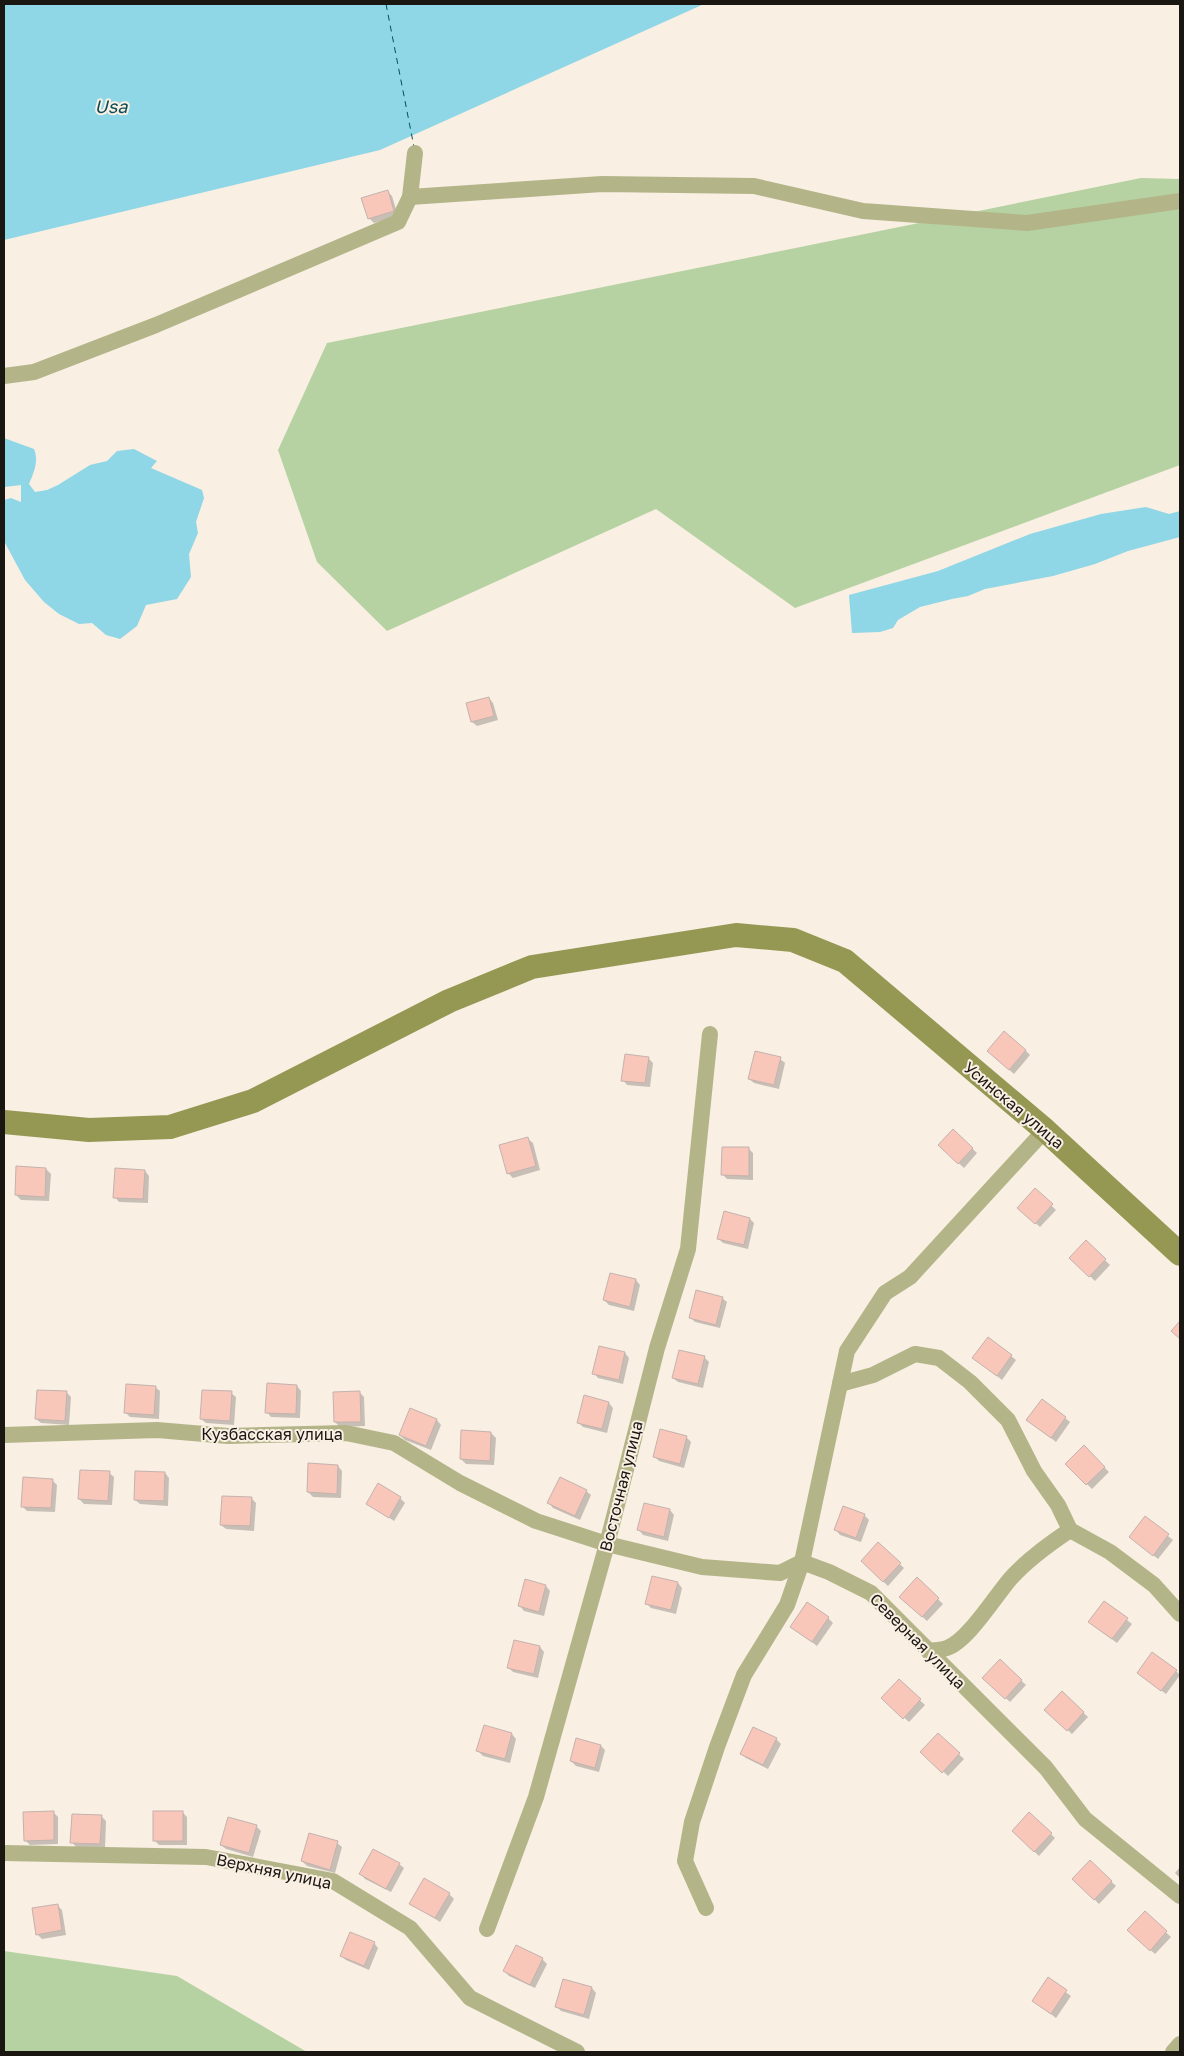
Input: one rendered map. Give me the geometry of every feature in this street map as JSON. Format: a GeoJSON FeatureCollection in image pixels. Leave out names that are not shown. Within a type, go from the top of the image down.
{"type":"FeatureCollection","features":[{"type":"Feature","properties":{"kind":"street"},"geometry":{"type":"LineString","coordinates":[[4,376],[34,372],[156,324],[398,222],[410,197],[415,152]]}},
{"type":"Feature","properties":{"kind":"street"},"geometry":{"type":"LineString","coordinates":[[410,197],[602,184],[754,186],[863,211],[1027,223],[1180,201]]}},
{"type":"Feature","properties":{"kind":"street","name":"Усинская улица"},"geometry":{"type":"LineString","coordinates":[[4,1122],[89,1130],[170,1127],[253,1101],[449,1001],[532,968],[736,935],[793,940],[845,961],[1045,1130],[1180,1254]]}},
{"type":"Feature","properties":{"kind":"street","name":"Восточная улица"},"geometry":{"type":"LineString","coordinates":[[487,1929],[536,1797],[607,1544],[657,1348],[688,1249],[710,1034]]}},
{"type":"Feature","properties":{"kind":"street"},"geometry":{"type":"LineString","coordinates":[[706,1908],[685,1861],[692,1822],[744,1675],[787,1605],[802,1562],[847,1351],[885,1293],[910,1277],[1045,1130]]}},
{"type":"Feature","properties":{"kind":"street"},"geometry":{"type":"LineString","coordinates":[[840,1384],[873,1375],[915,1354],[939,1358],[970,1382],[1008,1420],[1034,1471],[1058,1505],[1070,1530],[1110,1552],[1154,1585],[1180,1614]]}},
{"type":"Feature","properties":{"kind":"street","name":"Кузбасская улица"},"geometry":{"type":"LineString","coordinates":[[4,1435],[157,1430],[228,1436],[346,1434],[394,1443],[460,1483],[536,1521],[607,1544],[702,1567],[780,1573],[802,1562]]}},
{"type":"Feature","properties":{"kind":"street"},"geometry":{"type":"LineString","coordinates":[[928,1651],[948,1648],[964,1636],[988,1610],[1011,1578],[1039,1552],[1070,1530]]}},
{"type":"Feature","properties":{"kind":"street","name":"Северная улица"},"geometry":{"type":"LineString","coordinates":[[802,1562],[829,1572],[871,1592],[1046,1768],[1085,1819],[1180,1896]]}},
{"type":"Feature","properties":{"kind":"street","name":"Верхняя улица"},"geometry":{"type":"LineString","coordinates":[[4,1853],[206,1856],[334,1881],[410,1928],[470,1998],[577,2052]]}},
{"type":"Feature","properties":{"kind":"street"},"geometry":{"type":"LineString","coordinates":[[1173,2052],[1180,2044]]}},
{"type":"Feature","properties":{"kind":"green space"},"geometry":{"type":"Polygon","coordinates":[[[1141,178],[1180,179],[1180,465],[795,608],[656,509],[387,631],[317,562],[278,450],[327,343],[1141,178]]]}},
{"type":"Feature","properties":{"kind":"green space"},"geometry":{"type":"Polygon","coordinates":[[[4,1951],[177,1976],[307,2052],[4,2052],[4,1951]]]}},
{"type":"Feature","properties":{"kind":"water","name":"Usa"},"geometry":{"type":"Polygon","coordinates":[[[4,4],[704,4],[380,150],[4,240],[4,4]]]}},
{"type":"Feature","properties":{"kind":"water"},"geometry":{"type":"Polygon","coordinates":[[[4,438],[34,449],[36,462],[29,484],[35,492],[47,490],[58,485],[90,465],[107,461],[117,451],[134,449],[157,461],[151,468],[202,490],[204,498],[196,522],[198,533],[189,554],[191,577],[177,599],[146,605],[137,626],[120,639],[106,635],[92,623],[79,624],[59,614],[44,602],[25,580],[4,541],[4,500],[11,498],[21,502],[21,485],[4,487],[4,438]]]}},
{"type":"Feature","properties":{"kind":"water"},"geometry":{"type":"Polygon","coordinates":[[[1146,507],[1169,514],[1180,511],[1180,537],[1128,551],[1095,564],[1053,576],[985,589],[968,596],[920,607],[898,620],[893,628],[880,632],[852,633],[849,595],[938,571],[1030,534],[1101,514],[1146,507]]]}},
{"type":"Feature","properties":{"kind":"building"},"geometry":{"type":"Polygon","coordinates":[[[388,190],[394,211],[368,219],[361,198],[388,190]]]}},
{"type":"Feature","properties":{"kind":"building"},"geometry":{"type":"Polygon","coordinates":[[[489,697],[494,716],[471,722],[466,703],[489,697]]]}},
{"type":"Feature","properties":{"kind":"building"},"geometry":{"type":"Polygon","coordinates":[[[1004,1031],[1026,1050],[1009,1070],[987,1051],[1004,1031]]]}},
{"type":"Feature","properties":{"kind":"building"},"geometry":{"type":"Polygon","coordinates":[[[755,1051],[781,1057],[774,1085],[748,1079],[755,1051]]]}},
{"type":"Feature","properties":{"kind":"building"},"geometry":{"type":"Polygon","coordinates":[[[625,1054],[649,1057],[645,1083],[621,1081],[625,1054]]]}},
{"type":"Feature","properties":{"kind":"building"},"geometry":{"type":"Polygon","coordinates":[[[953,1129],[973,1148],[958,1164],[938,1145],[953,1129]]]}},
{"type":"Feature","properties":{"kind":"building"},"geometry":{"type":"Polygon","coordinates":[[[528,1137],[536,1166],[507,1174],[499,1145],[528,1137]]]}},
{"type":"Feature","properties":{"kind":"building"},"geometry":{"type":"Polygon","coordinates":[[[722,1147],[749,1147],[749,1176],[721,1175],[722,1147]]]}},
{"type":"Feature","properties":{"kind":"building"},"geometry":{"type":"Polygon","coordinates":[[[16,1166],[46,1168],[45,1197],[15,1195],[16,1166]]]}},
{"type":"Feature","properties":{"kind":"building"},"geometry":{"type":"Polygon","coordinates":[[[115,1168],[145,1170],[143,1199],[113,1198],[115,1168]]]}},
{"type":"Feature","properties":{"kind":"building"},"geometry":{"type":"Polygon","coordinates":[[[1035,1188],[1053,1204],[1035,1224],[1017,1208],[1035,1188]]]}},
{"type":"Feature","properties":{"kind":"building"},"geometry":{"type":"Polygon","coordinates":[[[724,1211],[750,1218],[744,1245],[717,1239],[724,1211]]]}},
{"type":"Feature","properties":{"kind":"building"},"geometry":{"type":"Polygon","coordinates":[[[1086,1240],[1106,1259],[1089,1277],[1069,1258],[1086,1240]]]}},
{"type":"Feature","properties":{"kind":"building"},"geometry":{"type":"Polygon","coordinates":[[[610,1273],[636,1279],[630,1307],[603,1300],[610,1273]]]}},
{"type":"Feature","properties":{"kind":"building"},"geometry":{"type":"Polygon","coordinates":[[[696,1290],[723,1297],[716,1325],[689,1318],[696,1290]]]}},
{"type":"Feature","properties":{"kind":"building"},"geometry":{"type":"Polygon","coordinates":[[[1180,1321],[1180,1339],[1171,1331],[1180,1321]]]}},
{"type":"Feature","properties":{"kind":"building"},"geometry":{"type":"Polygon","coordinates":[[[988,1337],[1012,1355],[997,1376],[972,1358],[988,1337]]]}},
{"type":"Feature","properties":{"kind":"building"},"geometry":{"type":"Polygon","coordinates":[[[599,1346],[625,1352],[619,1380],[592,1374],[599,1346]]]}},
{"type":"Feature","properties":{"kind":"building"},"geometry":{"type":"Polygon","coordinates":[[[679,1350],[705,1356],[698,1384],[672,1378],[679,1350]]]}},
{"type":"Feature","properties":{"kind":"building"},"geometry":{"type":"Polygon","coordinates":[[[267,1383],[297,1385],[296,1414],[265,1413],[267,1383]]]}},
{"type":"Feature","properties":{"kind":"building"},"geometry":{"type":"Polygon","coordinates":[[[126,1384],[156,1386],[154,1415],[124,1413],[126,1384]]]}},
{"type":"Feature","properties":{"kind":"building"},"geometry":{"type":"Polygon","coordinates":[[[37,1390],[67,1391],[65,1421],[35,1419],[37,1390]]]}},
{"type":"Feature","properties":{"kind":"building"},"geometry":{"type":"Polygon","coordinates":[[[202,1390],[232,1391],[230,1421],[200,1419],[202,1390]]]}},
{"type":"Feature","properties":{"kind":"building"},"geometry":{"type":"Polygon","coordinates":[[[360,1391],[361,1422],[334,1422],[333,1392],[360,1391]]]}},
{"type":"Feature","properties":{"kind":"building"},"geometry":{"type":"Polygon","coordinates":[[[584,1395],[609,1402],[602,1429],[577,1423],[584,1395]]]}},
{"type":"Feature","properties":{"kind":"building"},"geometry":{"type":"Polygon","coordinates":[[[1042,1399],[1066,1417],[1051,1438],[1026,1420],[1042,1399]]]}},
{"type":"Feature","properties":{"kind":"building"},"geometry":{"type":"Polygon","coordinates":[[[410,1408],[437,1419],[426,1446],[399,1435],[410,1408]]]}},
{"type":"Feature","properties":{"kind":"building"},"geometry":{"type":"Polygon","coordinates":[[[660,1429],[687,1436],[680,1464],[653,1457],[660,1429]]]}},
{"type":"Feature","properties":{"kind":"building"},"geometry":{"type":"Polygon","coordinates":[[[461,1430],[491,1432],[490,1461],[460,1459],[461,1430]]]}},
{"type":"Feature","properties":{"kind":"building"},"geometry":{"type":"Polygon","coordinates":[[[1084,1445],[1105,1467],[1086,1485],[1065,1464],[1084,1445]]]}},
{"type":"Feature","properties":{"kind":"building"},"geometry":{"type":"Polygon","coordinates":[[[308,1463],[338,1465],[337,1494],[307,1492],[308,1463]]]}},
{"type":"Feature","properties":{"kind":"building"},"geometry":{"type":"Polygon","coordinates":[[[80,1470],[110,1471],[108,1501],[78,1499],[80,1470]]]}},
{"type":"Feature","properties":{"kind":"building"},"geometry":{"type":"Polygon","coordinates":[[[135,1471],[165,1472],[164,1501],[134,1500],[135,1471]]]}},
{"type":"Feature","properties":{"kind":"building"},"geometry":{"type":"Polygon","coordinates":[[[23,1477],[53,1479],[51,1508],[21,1507],[23,1477]]]}},
{"type":"Feature","properties":{"kind":"building"},"geometry":{"type":"Polygon","coordinates":[[[560,1477],[587,1490],[575,1516],[547,1503],[560,1477]]]}},
{"type":"Feature","properties":{"kind":"building"},"geometry":{"type":"Polygon","coordinates":[[[378,1483],[401,1497],[389,1518],[366,1504],[378,1483]]]}},
{"type":"Feature","properties":{"kind":"building"},"geometry":{"type":"Polygon","coordinates":[[[222,1496],[252,1497],[250,1526],[220,1525],[222,1496]]]}},
{"type":"Feature","properties":{"kind":"building"},"geometry":{"type":"Polygon","coordinates":[[[644,1503],[670,1509],[664,1537],[637,1530],[644,1503]]]}},
{"type":"Feature","properties":{"kind":"building"},"geometry":{"type":"Polygon","coordinates":[[[843,1506],[865,1514],[856,1538],[834,1530],[843,1506]]]}},
{"type":"Feature","properties":{"kind":"building"},"geometry":{"type":"Polygon","coordinates":[[[1145,1516],[1169,1534],[1153,1556],[1129,1537],[1145,1516]]]}},
{"type":"Feature","properties":{"kind":"building"},"geometry":{"type":"Polygon","coordinates":[[[878,1542],[901,1563],[883,1582],[861,1561],[878,1542]]]}},
{"type":"Feature","properties":{"kind":"building"},"geometry":{"type":"Polygon","coordinates":[[[652,1576],[678,1582],[671,1610],[645,1604],[652,1576]]]}},
{"type":"Feature","properties":{"kind":"building"},"geometry":{"type":"Polygon","coordinates":[[[917,1577],[939,1598],[922,1617],[899,1597],[917,1577]]]}},
{"type":"Feature","properties":{"kind":"building"},"geometry":{"type":"Polygon","coordinates":[[[525,1579],[546,1585],[539,1612],[518,1606],[525,1579]]]}},
{"type":"Feature","properties":{"kind":"building"},"geometry":{"type":"Polygon","coordinates":[[[1104,1601],[1128,1618],[1112,1639],[1088,1622],[1104,1601]]]}},
{"type":"Feature","properties":{"kind":"building"},"geometry":{"type":"Polygon","coordinates":[[[807,1602],[829,1617],[812,1642],[790,1627],[807,1602]]]}},
{"type":"Feature","properties":{"kind":"building"},"geometry":{"type":"Polygon","coordinates":[[[514,1640],[540,1646],[534,1674],[507,1668],[514,1640]]]}},
{"type":"Feature","properties":{"kind":"building"},"geometry":{"type":"Polygon","coordinates":[[[1152,1652],[1177,1670],[1161,1691],[1137,1673],[1152,1652]]]}},
{"type":"Feature","properties":{"kind":"building"},"geometry":{"type":"Polygon","coordinates":[[[1000,1659],[1022,1680],[1005,1699],[982,1678],[1000,1659]]]}},
{"type":"Feature","properties":{"kind":"building"},"geometry":{"type":"Polygon","coordinates":[[[899,1679],[921,1699],[903,1719],[881,1698],[899,1679]]]}},
{"type":"Feature","properties":{"kind":"building"},"geometry":{"type":"Polygon","coordinates":[[[1062,1691],[1084,1712],[1067,1731],[1044,1710],[1062,1691]]]}},
{"type":"Feature","properties":{"kind":"building"},"geometry":{"type":"Polygon","coordinates":[[[484,1725],[512,1733],[505,1759],[476,1751],[484,1725]]]}},
{"type":"Feature","properties":{"kind":"building"},"geometry":{"type":"Polygon","coordinates":[[[753,1727],[777,1738],[763,1765],[740,1754],[753,1727]]]}},
{"type":"Feature","properties":{"kind":"building"},"geometry":{"type":"Polygon","coordinates":[[[938,1733],[960,1753],[942,1773],[920,1752],[938,1733]]]}},
{"type":"Feature","properties":{"kind":"building"},"geometry":{"type":"Polygon","coordinates":[[[576,1738],[601,1745],[595,1768],[570,1761],[576,1738]]]}},
{"type":"Feature","properties":{"kind":"building"},"geometry":{"type":"Polygon","coordinates":[[[54,1811],[54,1840],[24,1841],[23,1812],[54,1811]]]}},
{"type":"Feature","properties":{"kind":"building"},"geometry":{"type":"Polygon","coordinates":[[[153,1811],[183,1811],[183,1841],[153,1841],[153,1811]]]}},
{"type":"Feature","properties":{"kind":"building"},"geometry":{"type":"Polygon","coordinates":[[[1029,1812],[1052,1833],[1034,1852],[1012,1831],[1029,1812]]]}},
{"type":"Feature","properties":{"kind":"building"},"geometry":{"type":"Polygon","coordinates":[[[72,1814],[102,1815],[100,1844],[70,1843],[72,1814]]]}},
{"type":"Feature","properties":{"kind":"building"},"geometry":{"type":"Polygon","coordinates":[[[228,1817],[257,1825],[249,1853],[220,1845],[228,1817]]]}},
{"type":"Feature","properties":{"kind":"building"},"geometry":{"type":"Polygon","coordinates":[[[309,1833],[338,1841],[330,1870],[301,1861],[309,1833]]]}},
{"type":"Feature","properties":{"kind":"building"},"geometry":{"type":"Polygon","coordinates":[[[373,1849],[400,1863],[386,1889],[359,1874],[373,1849]]]}},
{"type":"Feature","properties":{"kind":"building"},"geometry":{"type":"Polygon","coordinates":[[[1090,1860],[1112,1881],[1094,1900],[1072,1879],[1090,1860]]]}},
{"type":"Feature","properties":{"kind":"building"},"geometry":{"type":"Polygon","coordinates":[[[424,1878],[450,1893],[435,1918],[409,1904],[424,1878]]]}},
{"type":"Feature","properties":{"kind":"building"},"geometry":{"type":"Polygon","coordinates":[[[58,1904],[62,1930],[36,1935],[32,1908],[58,1904]]]}},
{"type":"Feature","properties":{"kind":"building"},"geometry":{"type":"Polygon","coordinates":[[[1145,1911],[1167,1931],[1150,1951],[1127,1930],[1145,1911]]]}},
{"type":"Feature","properties":{"kind":"building"},"geometry":{"type":"Polygon","coordinates":[[[350,1932],[375,1942],[364,1966],[340,1956],[350,1932]]]}},
{"type":"Feature","properties":{"kind":"building"},"geometry":{"type":"Polygon","coordinates":[[[516,1945],[543,1958],[530,1985],[503,1971],[516,1945]]]}},
{"type":"Feature","properties":{"kind":"building"},"geometry":{"type":"Polygon","coordinates":[[[1048,1977],[1067,1990],[1051,2014],[1032,2001],[1048,1977]]]}},
{"type":"Feature","properties":{"kind":"building"},"geometry":{"type":"Polygon","coordinates":[[[563,1979],[592,1987],[584,2015],[555,2007],[563,1979]]]}},
{"type":"Feature","properties":{"kind":"ferry route"},"geometry":{"type":"LineString","coordinates":[[386,4],[414,147]]}}]}
